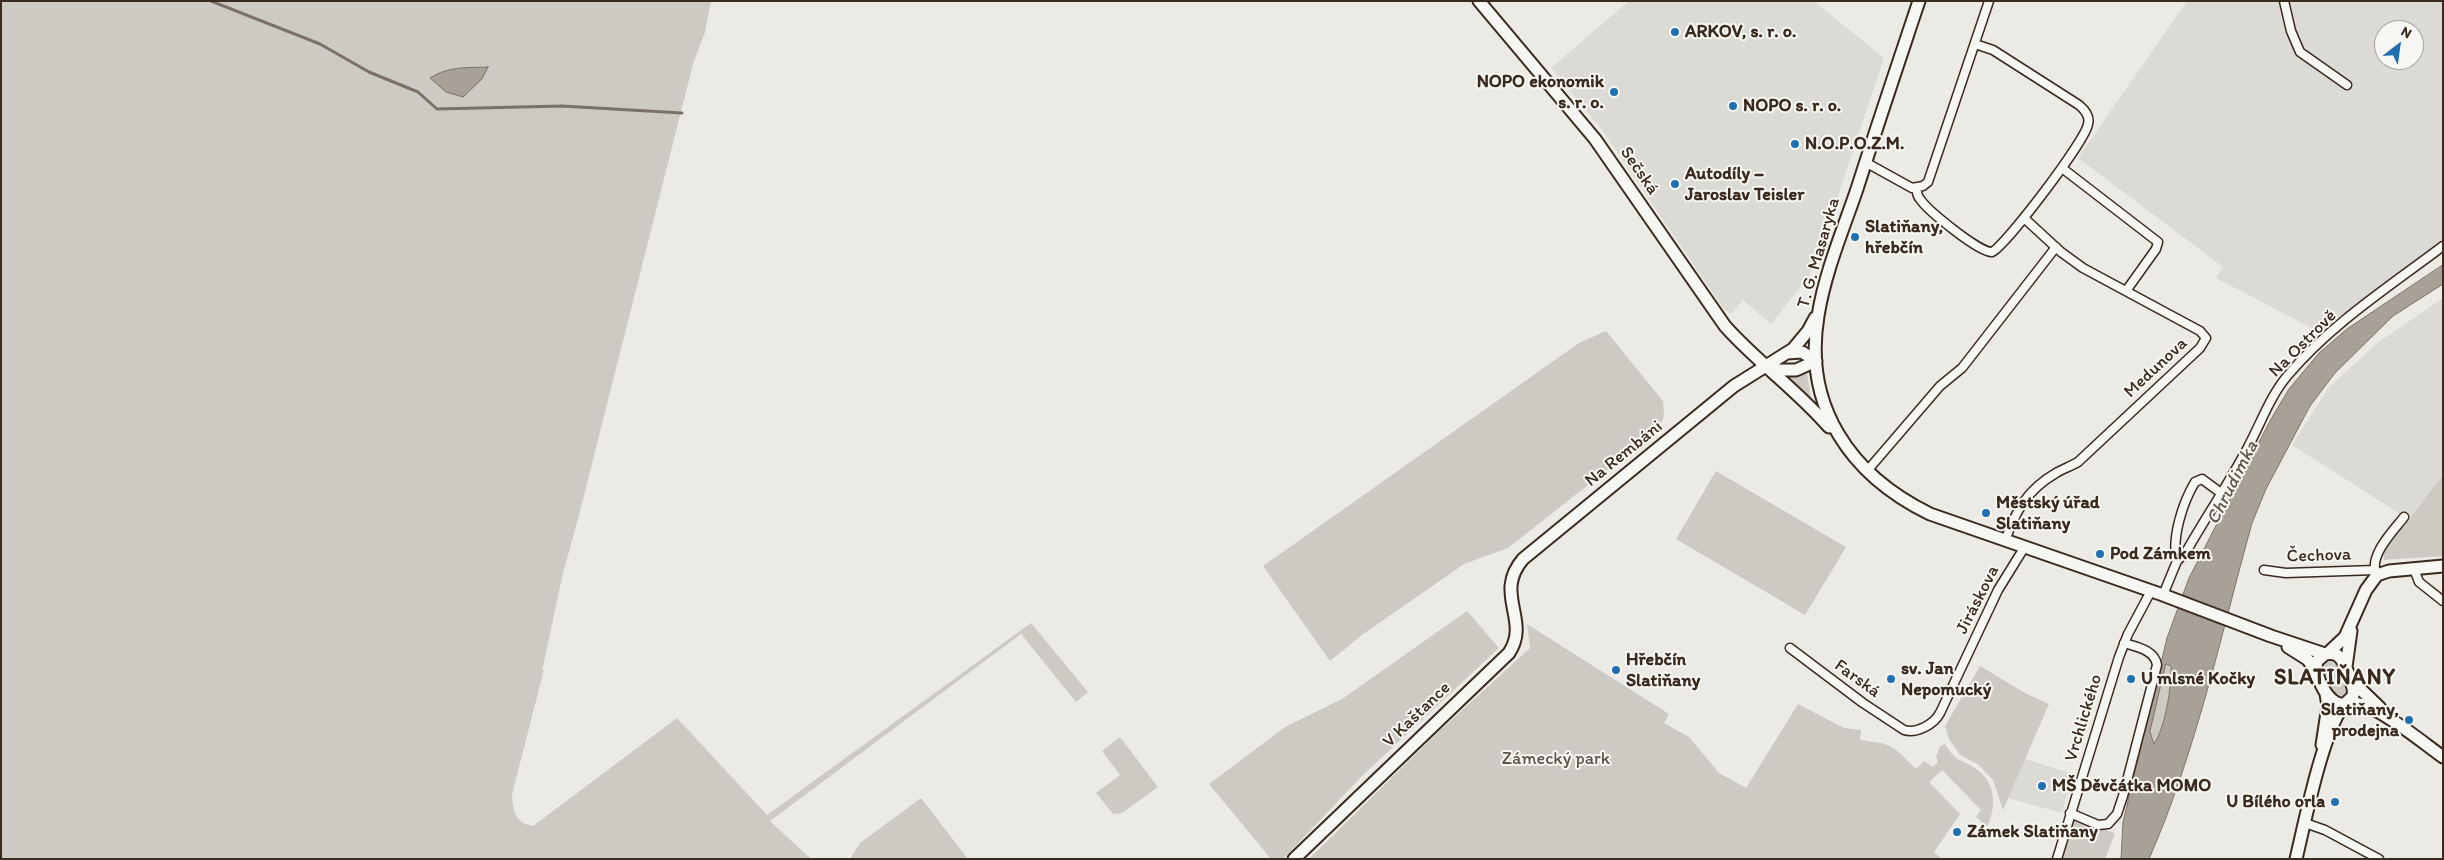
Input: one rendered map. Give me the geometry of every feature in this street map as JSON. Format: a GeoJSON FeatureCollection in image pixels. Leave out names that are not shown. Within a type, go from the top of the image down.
{"type":"FeatureCollection","features":[{"type":"Feature","properties":{"kind":"street","name":"Sečská"},"geometry":{"type":"LineString","coordinates":[[1479,1],[1595,139],[1717,317],[1735,338],[1807,403],[1856,459]]}},
{"type":"Feature","properties":{"kind":"street","name":"T. G. Masaryka"},"geometry":{"type":"LineString","coordinates":[[1919,1],[1821,300],[1816,336],[1816,361],[1818,386],[1825,410],[1836,432],[1867,471],[1885,487],[1920,509],[2024,548],[2165,596],[2260,632],[2340,657],[2354,692],[2352,698],[2337,716],[2320,765],[2296,859]]}},
{"type":"Feature","properties":{"kind":"street"},"geometry":{"type":"LineString","coordinates":[[1866,162],[1909,187],[1916,188],[1926,184],[1931,178],[1989,1]]}},
{"type":"Feature","properties":{"kind":"street"},"geometry":{"type":"LineString","coordinates":[[2284,1],[2291,31],[2300,52],[2347,85]]}},
{"type":"Feature","properties":{"kind":"street"},"geometry":{"type":"LineString","coordinates":[[1916,188],[1919,198],[1928,208],[1976,246],[1988,252],[1996,250],[2024,218],[2062,168],[2088,128],[2089,122],[2085,111],[2075,102],[1992,50],[1976,44]]}},
{"type":"Feature","properties":{"kind":"street"},"geometry":{"type":"LineString","coordinates":[[2062,168],[2158,242],[2156,249],[2126,292]]}},
{"type":"Feature","properties":{"kind":"street","name":"Medunova"},"geometry":{"type":"LineString","coordinates":[[2005,541],[2016,512],[2027,496],[2055,474],[2078,462],[2206,340],[2205,335],[2200,331],[2083,268],[2024,218]]}},
{"type":"Feature","properties":{"kind":"street","name":"Na Ostrově"},"geometry":{"type":"LineString","coordinates":[[2165,596],[2177,560],[2186,552],[2248,447],[2274,395],[2289,374],[2323,340],[2351,316],[2443,246]]}},
{"type":"Feature","properties":{"kind":"street"},"geometry":{"type":"LineString","coordinates":[[1867,471],[1940,386],[1962,368],[2056,247]]}},
{"type":"Feature","properties":{"kind":"street"},"geometry":{"type":"LineString","coordinates":[[1767,368],[1796,346],[1808,331],[1821,300]]}},
{"type":"Feature","properties":{"kind":"street"},"geometry":{"type":"LineString","coordinates":[[1785,354],[1799,352],[1816,361]]}},
{"type":"Feature","properties":{"kind":"street"},"geometry":{"type":"LineString","coordinates":[[1767,368],[1796,370],[1816,361]]}},
{"type":"Feature","properties":{"kind":"street","name":"Na Rembáni"},"geometry":{"type":"LineString","coordinates":[[1512,576],[1528,554],[1727,391],[1767,368]]}},
{"type":"Feature","properties":{"kind":"street","name":"Na Ostrově"},"geometry":{"type":"LineString","coordinates":[[2177,560],[2174,548],[2175,535],[2195,482],[2202,479],[2221,493]]}},
{"type":"Feature","properties":{"kind":"street"},"geometry":{"type":"LineString","coordinates":[[2404,517],[2381,550],[2376,572],[2366,590],[2358,612],[2347,649],[2348,675],[2364,694],[2420,741]]}},
{"type":"Feature","properties":{"kind":"street","name":"Jiráskova"},"geometry":{"type":"LineString","coordinates":[[1936,721],[1998,590],[2024,548]]}},
{"type":"Feature","properties":{"kind":"street"},"geometry":{"type":"LineString","coordinates":[[2376,572],[2443,566]]}},
{"type":"Feature","properties":{"kind":"street"},"geometry":{"type":"LineString","coordinates":[[2414,569],[2418,582],[2443,601]]}},
{"type":"Feature","properties":{"kind":"street","name":"Čechova"},"geometry":{"type":"LineString","coordinates":[[2264,570],[2286,573],[2376,572]]}},
{"type":"Feature","properties":{"kind":"street","name":"V Kaštance"},"geometry":{"type":"LineString","coordinates":[[1294,859],[1509,652],[1514,644],[1516,629],[1510,590],[1512,576]]}},
{"type":"Feature","properties":{"kind":"street","name":"Vrchlického"},"geometry":{"type":"LineString","coordinates":[[2057,859],[2124,643],[2151,591]]}},
{"type":"Feature","properties":{"kind":"street"},"geometry":{"type":"LineString","coordinates":[[2316,671],[2317,661],[2345,637],[2358,612]]}},
{"type":"Feature","properties":{"kind":"street","name":"T. G. Masaryka"},"geometry":{"type":"LineString","coordinates":[[2260,632],[2304,657],[2316,671],[2332,703],[2341,705],[2347,703]]}},
{"type":"Feature","properties":{"kind":"street"},"geometry":{"type":"LineString","coordinates":[[2070,813],[2098,825],[2108,824],[2117,814],[2123,796],[2158,665],[2156,658],[2151,653],[2124,643]]}},
{"type":"Feature","properties":{"kind":"street","name":"Farská"},"geometry":{"type":"LineString","coordinates":[[1790,648],[1863,703],[1904,730],[1914,730],[1936,721]]}},
{"type":"Feature","properties":{"kind":"street","name":"T. G. Masaryka"},"geometry":{"type":"LineString","coordinates":[[2320,765],[2328,706],[2325,690]]}},
{"type":"Feature","properties":{"kind":"street"},"geometry":{"type":"LineString","coordinates":[[2347,703],[2355,702],[2365,705],[2443,757]]}},
{"type":"Feature","properties":{"kind":"street"},"geometry":{"type":"LineString","coordinates":[[2305,823],[2325,830],[2379,859]]}},
{"type":"Feature","properties":{"kind":"shaded area"},"geometry":{"type":"Polygon","coordinates":[[[1629,1],[1814,1],[1884,58],[1819,252],[1809,276],[1771,324],[1743,300],[1731,314],[1723,308],[1602,130],[1551,68],[1629,1]]]}},
{"type":"Feature","properties":{"kind":"shaded area"},"geometry":{"type":"Polygon","coordinates":[[[2187,1],[2443,1],[2443,242],[2322,337],[2321,333],[2216,278],[2223,267],[2078,158],[2187,1]]]}},
{"type":"Feature","properties":{"kind":"shaded area"},"geometry":{"type":"Polygon","coordinates":[[[488,67],[482,79],[463,97],[446,92],[430,78],[444,71],[488,67]]]}},
{"type":"Feature","properties":{"kind":"shaded area"},"geometry":{"type":"Polygon","coordinates":[[[2443,265],[2443,284],[2393,316],[2335,373],[2310,406],[2266,489],[2252,523],[2194,735],[2181,777],[2149,859],[2121,859],[2123,822],[2167,638],[2189,578],[2271,419],[2289,389],[2319,353],[2347,329],[2443,265]],[[2166,664],[2150,732],[2154,744],[2158,737],[2167,706],[2171,666],[2166,664]]]}},
{"type":"Feature","properties":{"kind":"shaded area"},"geometry":{"type":"Polygon","coordinates":[[[2443,298],[2443,475],[2408,519],[2292,445],[2329,387],[2380,341],[2443,298]]]}},
{"type":"Feature","properties":{"kind":"shaded area","name":"MŠ Děvčátka MOMO"},"geometry":{"type":"Polygon","coordinates":[[[2025,759],[2073,774],[2062,813],[2008,798],[2025,759]]]}},
{"type":"Feature","properties":{"kind":"green space"},"geometry":{"type":"Polygon","coordinates":[[[1,1],[711,1],[705,32],[693,64],[563,573],[542,671],[544,670],[512,794],[514,811],[522,822],[533,826],[677,718],[767,815],[1031,623],[1088,692],[1076,702],[1021,634],[770,821],[811,859],[1,859],[1,1]]]}},
{"type":"Feature","properties":{"kind":"green space"},"geometry":{"type":"Polygon","coordinates":[[[1606,331],[1663,401],[1664,416],[1658,430],[1508,548],[1464,564],[1362,635],[1330,661],[1263,566],[1579,343],[1606,331]]]}},
{"type":"Feature","properties":{"kind":"green space"},"geometry":{"type":"Polygon","coordinates":[[[1807,373],[1812,404],[1784,377],[1807,373]]]}},
{"type":"Feature","properties":{"kind":"green space"},"geometry":{"type":"Polygon","coordinates":[[[1716,471],[1846,547],[1805,615],[1676,539],[1716,471]]]}},
{"type":"Feature","properties":{"kind":"green space"},"geometry":{"type":"Polygon","coordinates":[[[2443,475],[2443,556],[2384,560],[2383,552],[2443,475]]]}},
{"type":"Feature","properties":{"kind":"green space"},"geometry":{"type":"Polygon","coordinates":[[[1467,611],[1499,648],[1363,775],[1283,859],[1271,859],[1209,784],[1285,727],[1342,699],[1467,611]]]}},
{"type":"Feature","properties":{"kind":"green space","name":"Zámecký park"},"geometry":{"type":"Polygon","coordinates":[[[1527,624],[1669,714],[1664,723],[1689,737],[1719,773],[1746,788],[1798,704],[1844,728],[1861,730],[1860,740],[1892,747],[1916,769],[1924,761],[1933,767],[1938,762],[1936,757],[1940,746],[1945,744],[1955,757],[1982,774],[1991,787],[1993,803],[1987,827],[1976,817],[1981,810],[1942,770],[1929,782],[1960,814],[1934,852],[1942,859],[1309,859],[1435,735],[1530,648],[1527,624]]]}},
{"type":"Feature","properties":{"kind":"green space"},"geometry":{"type":"Polygon","coordinates":[[[2329,661],[2336,664],[2345,685],[2345,693],[2342,696],[2335,691],[2327,678],[2325,664],[2329,661]]]}},
{"type":"Feature","properties":{"kind":"green space"},"geometry":{"type":"Polygon","coordinates":[[[2166,663],[2171,667],[2169,696],[2161,728],[2154,744],[2150,732],[2166,663]]]}},
{"type":"Feature","properties":{"kind":"green space"},"geometry":{"type":"Polygon","coordinates":[[[1980,666],[2025,693],[2049,704],[2003,810],[1993,780],[1978,764],[1960,755],[1949,739],[1945,726],[1980,666]]]}},
{"type":"Feature","properties":{"kind":"green space"},"geometry":{"type":"Polygon","coordinates":[[[1120,737],[1158,787],[1122,813],[1113,814],[1096,793],[1120,775],[1102,751],[1120,737]]]}},
{"type":"Feature","properties":{"kind":"green space"},"geometry":{"type":"Polygon","coordinates":[[[921,798],[968,859],[850,859],[860,843],[921,798]]]}},
{"type":"Feature","properties":{"kind":"green space"},"geometry":{"type":"Polygon","coordinates":[[[2072,820],[2115,833],[2105,859],[2060,859],[2072,820]]]}},
{"type":"Feature","properties":{"kind":"waterway"},"geometry":{"type":"LineString","coordinates":[[211,1],[320,44],[369,72],[418,92],[437,109],[562,106],[682,113]]}},
{"type":"Feature","properties":{"kind":"place","name":"ARKOV, s. r. o."},"geometry":{"type":"Point","coordinates":[1675,32]}},
{"type":"Feature","properties":{"kind":"place","name":"NOPO ekonomik s. r. o."},"geometry":{"type":"Point","coordinates":[1614,92]}},
{"type":"Feature","properties":{"kind":"place","name":"NOPO s. r. o."},"geometry":{"type":"Point","coordinates":[1733,106]}},
{"type":"Feature","properties":{"kind":"place","name":"N.O.P.O.Z.M."},"geometry":{"type":"Point","coordinates":[1795,144]}},
{"type":"Feature","properties":{"kind":"place","name":"Autodíly – Jaroslav Teisler"},"geometry":{"type":"Point","coordinates":[1675,184]}},
{"type":"Feature","properties":{"kind":"place","name":"Slatiňany, hřebčín"},"geometry":{"type":"Point","coordinates":[1855,237]}},
{"type":"Feature","properties":{"kind":"place","name":"Městský úřad Slatiňany"},"geometry":{"type":"Point","coordinates":[1986,513]}},
{"type":"Feature","properties":{"kind":"place","name":"Pod Zámkem"},"geometry":{"type":"Point","coordinates":[2100,554]}},
{"type":"Feature","properties":{"kind":"place","name":"Hřebčín Slatiňany"},"geometry":{"type":"Point","coordinates":[1616,670]}},
{"type":"Feature","properties":{"kind":"place","name":"sv. Jan Nepomucký"},"geometry":{"type":"Point","coordinates":[1891,679]}},
{"type":"Feature","properties":{"kind":"place","name":"U mlsné Kočky"},"geometry":{"type":"Point","coordinates":[2131,679]}},
{"type":"Feature","properties":{"kind":"place","name":"Slatiňany, prodejna"},"geometry":{"type":"Point","coordinates":[2409,720]}},
{"type":"Feature","properties":{"kind":"place","name":"MŠ Děvčátka MOMO"},"geometry":{"type":"Point","coordinates":[2042,786]}},
{"type":"Feature","properties":{"kind":"place","name":"U Bílého orla"},"geometry":{"type":"Point","coordinates":[2335,802]}},
{"type":"Feature","properties":{"kind":"place","name":"Zámek Slatiňany"},"geometry":{"type":"Point","coordinates":[1957,832]}},
{"type":"Feature","properties":{"kind":"district","name":"SLATIŇANY"},"geometry":{"type":"Point","coordinates":[2335,678]}},
{"type":"Feature","properties":{"kind":"water label","name":"Chrudimka"},"geometry":{"type":"Point","coordinates":[2233,483]}}]}
